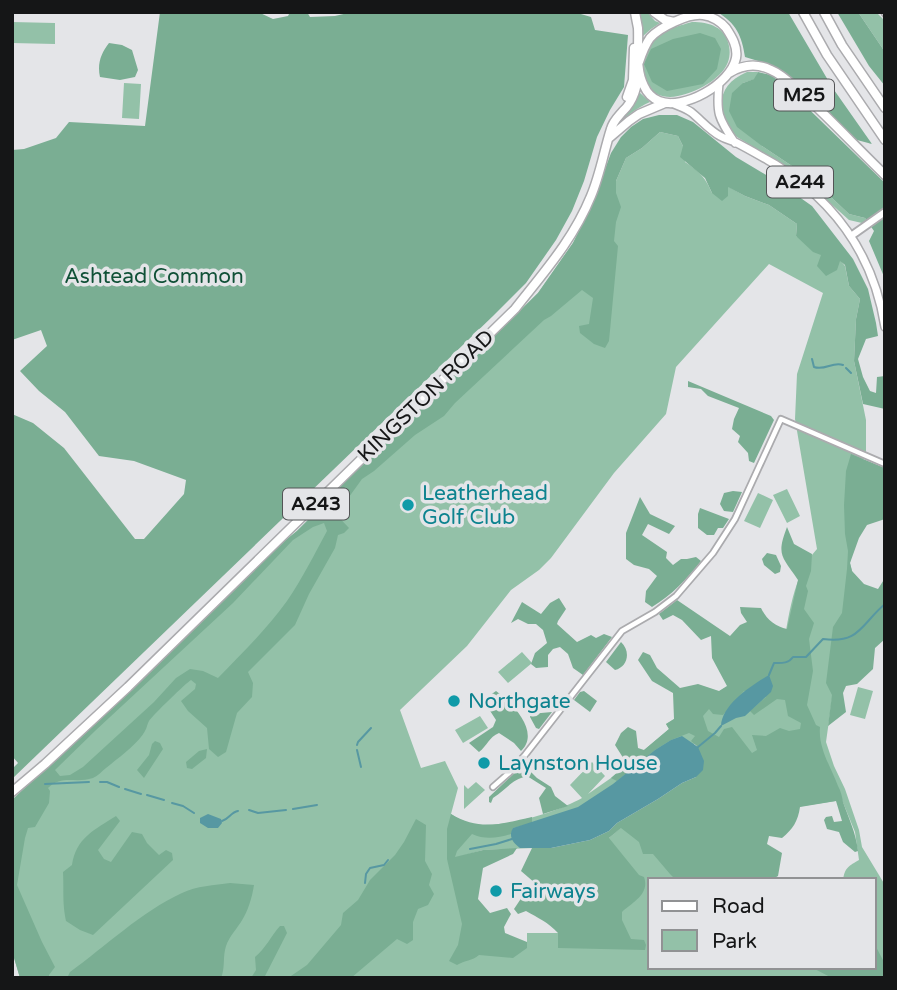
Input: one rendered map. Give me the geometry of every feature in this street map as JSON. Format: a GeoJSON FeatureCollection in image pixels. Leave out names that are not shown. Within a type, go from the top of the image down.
{"type":"FeatureCollection","features":[{"type":"Feature","properties":{"kind":"highway"},"geometry":{"type":"LineString","coordinates":[[654,12],[664,20],[674,22]]}},
{"type":"Feature","properties":{"kind":"highway","name":"M25"},"geometry":{"type":"LineString","coordinates":[[803,12],[827,55],[885,140]]}},
{"type":"Feature","properties":{"kind":"highway","name":"M25"},"geometry":{"type":"LineString","coordinates":[[824,12],[842,45],[885,108]]}},
{"type":"Feature","properties":{"kind":"highway"},"geometry":{"type":"LineString","coordinates":[[609,138],[639,114],[712,89],[729,73],[736,59],[736,48],[722,23],[695,14],[657,31],[648,40],[639,62]]}},
{"type":"Feature","properties":{"kind":"highway"},"geometry":{"type":"LineString","coordinates":[[635,15],[638,26],[639,72],[652,97],[668,103]]}},
{"type":"Feature","properties":{"kind":"highway"},"geometry":{"type":"LineString","coordinates":[[618,115],[629,95],[633,80],[635,15]]}},
{"type":"Feature","properties":{"kind":"highway","name":"M25"},"geometry":{"type":"LineString","coordinates":[[729,73],[750,65],[771,69],[821,111],[885,175]]}},
{"type":"Feature","properties":{"kind":"highway","name":"KINGSTON ROAD"},"geometry":{"type":"LineString","coordinates":[[12,792],[128,687],[515,309],[556,259],[590,197],[611,127],[633,96],[639,72]]}},
{"type":"Feature","properties":{"kind":"main road"},"geometry":{"type":"LineString","coordinates":[[719,83],[719,116],[735,142]]}},
{"type":"Feature","properties":{"kind":"main road","name":"A244"},"geometry":{"type":"LineString","coordinates":[[668,103],[689,110],[722,138],[735,142],[776,165],[808,188],[833,212],[851,236],[872,278],[885,327]]}},
{"type":"Feature","properties":{"kind":"main road"},"geometry":{"type":"LineString","coordinates":[[851,236],[884,213]]}},
{"type":"Feature","properties":{"kind":"street"},"geometry":{"type":"LineString","coordinates":[[493,787],[525,755],[622,631],[676,596],[713,553],[735,519],[780,419],[885,464]]}},
{"type":"Feature","properties":{"kind":"green space","name":"Ashtead Common"},"geometry":{"type":"Polygon","coordinates":[[[160,12],[258,12],[273,19],[288,16],[290,12],[307,12],[310,17],[352,12],[574,12],[591,17],[595,30],[628,35],[624,87],[597,137],[572,211],[556,240],[526,283],[12,779],[12,769],[18,763],[12,756],[12,414],[33,423],[64,448],[135,539],[144,539],[184,494],[186,480],[134,461],[99,456],[65,412],[20,371],[47,346],[41,330],[12,340],[12,150],[24,149],[56,138],[69,122],[145,126],[160,12]]]}},
{"type":"Feature","properties":{"kind":"green space"},"geometry":{"type":"Polygon","coordinates":[[[640,12],[647,12],[660,23],[642,37],[640,12]]]}},
{"type":"Feature","properties":{"kind":"green space"},"geometry":{"type":"Polygon","coordinates":[[[717,12],[788,12],[832,87],[872,144],[857,140],[784,73],[745,57],[737,31],[717,12]]]}},
{"type":"Feature","properties":{"kind":"green space"},"geometry":{"type":"Polygon","coordinates":[[[837,12],[858,12],[885,52],[885,86],[869,66],[837,12]]]}},
{"type":"Feature","properties":{"kind":"green space"},"geometry":{"type":"Polygon","coordinates":[[[858,12],[876,12],[884,20],[885,52],[858,12]]]}},
{"type":"Feature","properties":{"kind":"green space"},"geometry":{"type":"Polygon","coordinates":[[[12,22],[55,23],[55,44],[12,43],[12,22]]]}},
{"type":"Feature","properties":{"kind":"green space"},"geometry":{"type":"Polygon","coordinates":[[[692,22],[716,27],[724,34],[729,48],[728,62],[712,81],[695,90],[678,96],[660,96],[647,85],[644,78],[643,60],[646,52],[658,36],[692,22]]]}},
{"type":"Feature","properties":{"kind":"green space"},"geometry":{"type":"Polygon","coordinates":[[[700,33],[715,38],[721,49],[717,69],[703,84],[667,91],[652,82],[644,64],[651,49],[673,39],[700,33]]]}},
{"type":"Feature","properties":{"kind":"green space"},"geometry":{"type":"Polygon","coordinates":[[[109,43],[132,50],[138,70],[135,77],[120,80],[100,77],[100,59],[109,43]]]}},
{"type":"Feature","properties":{"kind":"green space"},"geometry":{"type":"Polygon","coordinates":[[[747,72],[758,72],[755,79],[743,83],[762,146],[813,180],[849,214],[867,221],[862,223],[849,220],[799,175],[737,137],[725,119],[722,101],[729,84],[747,72]]]}},
{"type":"Feature","properties":{"kind":"green space"},"geometry":{"type":"Polygon","coordinates":[[[758,72],[771,75],[786,87],[885,183],[885,279],[869,241],[874,231],[865,218],[849,214],[813,180],[737,127],[729,111],[732,93],[743,83],[754,79],[758,72]]]}},
{"type":"Feature","properties":{"kind":"green space"},"geometry":{"type":"Polygon","coordinates":[[[124,83],[141,84],[139,119],[122,118],[124,83]]]}},
{"type":"Feature","properties":{"kind":"green space"},"geometry":{"type":"Polygon","coordinates":[[[639,92],[650,102],[615,128],[636,98],[639,92]]]}},
{"type":"Feature","properties":{"kind":"green space"},"geometry":{"type":"Polygon","coordinates":[[[659,115],[677,115],[693,122],[736,157],[812,206],[853,259],[868,289],[878,336],[866,339],[858,359],[870,391],[876,393],[877,377],[885,376],[885,409],[863,404],[854,361],[860,299],[849,286],[845,265],[840,261],[837,270],[826,276],[817,266],[821,255],[813,252],[796,236],[797,224],[769,205],[728,187],[728,196],[722,201],[712,193],[705,178],[680,157],[683,146],[678,136],[660,132],[626,158],[616,181],[616,193],[621,207],[616,222],[614,241],[618,246],[609,341],[605,348],[594,344],[580,333],[579,326],[589,324],[593,298],[582,290],[544,320],[444,416],[415,435],[362,479],[349,497],[347,509],[341,512],[335,506],[332,495],[538,293],[573,243],[590,209],[611,153],[621,137],[643,119],[659,115]]]}},
{"type":"Feature","properties":{"kind":"green space"},"geometry":{"type":"Polygon","coordinates":[[[660,132],[678,136],[683,146],[685,162],[702,175],[712,193],[727,186],[769,205],[797,224],[796,236],[840,260],[845,266],[849,286],[860,299],[854,361],[866,420],[866,453],[863,459],[850,563],[856,587],[841,635],[826,742],[845,789],[862,847],[885,885],[885,978],[20,978],[12,951],[12,800],[321,507],[328,506],[331,509],[335,506],[332,495],[344,482],[538,293],[573,243],[602,176],[616,181],[626,158],[660,132]],[[769,264],[676,367],[666,414],[614,473],[551,558],[511,590],[467,646],[400,710],[421,768],[445,761],[458,788],[451,814],[469,823],[494,825],[520,821],[572,803],[582,798],[570,785],[592,762],[605,776],[588,794],[669,729],[666,724],[782,653],[797,585],[817,549],[795,419],[797,374],[823,293],[769,264]],[[695,744],[534,848],[483,850],[455,858],[476,947],[527,948],[527,933],[558,933],[558,948],[609,838],[624,825],[695,878],[648,878],[648,969],[876,969],[876,878],[844,878],[848,867],[859,860],[855,832],[842,800],[790,808],[695,744]]]}},
{"type":"Feature","properties":{"kind":"green space"},"geometry":{"type":"Polygon","coordinates":[[[688,381],[771,416],[774,420],[754,463],[749,461],[748,453],[738,442],[740,436],[732,429],[739,408],[708,396],[701,389],[688,387],[688,381]]]}},
{"type":"Feature","properties":{"kind":"green space"},"geometry":{"type":"Polygon","coordinates":[[[851,454],[885,468],[885,519],[867,525],[850,563],[852,571],[864,584],[878,589],[885,578],[885,639],[875,648],[873,669],[857,684],[846,686],[843,693],[846,712],[828,726],[832,695],[826,683],[833,627],[842,613],[847,569],[844,505],[846,471],[851,454]]]}},
{"type":"Feature","properties":{"kind":"green space"},"geometry":{"type":"Polygon","coordinates":[[[787,489],[800,516],[787,523],[773,495],[787,489]]]}},
{"type":"Feature","properties":{"kind":"green space"},"geometry":{"type":"Polygon","coordinates":[[[742,492],[733,512],[724,511],[720,504],[724,493],[742,492]]]}},
{"type":"Feature","properties":{"kind":"green space"},"geometry":{"type":"Polygon","coordinates":[[[758,493],[773,500],[760,528],[744,521],[758,493]]]}},
{"type":"Feature","properties":{"kind":"green space"},"geometry":{"type":"Polygon","coordinates":[[[640,497],[650,514],[675,526],[669,534],[648,524],[642,535],[667,552],[666,558],[673,565],[681,559],[696,557],[701,561],[679,586],[652,607],[645,602],[646,591],[657,576],[649,569],[634,565],[626,559],[626,533],[640,497]]]}},
{"type":"Feature","properties":{"kind":"green space"},"geometry":{"type":"Polygon","coordinates":[[[328,506],[349,528],[338,535],[335,548],[295,625],[248,672],[253,683],[252,697],[237,713],[226,752],[218,757],[209,749],[207,728],[181,701],[195,689],[196,684],[191,680],[148,722],[138,741],[97,776],[86,780],[58,781],[48,788],[49,803],[35,827],[28,828],[17,885],[55,967],[49,978],[20,978],[12,951],[12,800],[321,507],[328,506]],[[324,523],[293,540],[233,603],[55,770],[60,776],[70,775],[83,767],[154,702],[176,678],[190,669],[218,678],[263,631],[287,601],[327,531],[324,523]]]}},
{"type":"Feature","properties":{"kind":"green space"},"geometry":{"type":"Polygon","coordinates":[[[700,508],[729,519],[714,535],[707,535],[698,528],[700,508]]]}},
{"type":"Feature","properties":{"kind":"green space"},"geometry":{"type":"Polygon","coordinates":[[[787,527],[794,544],[812,554],[804,609],[814,623],[809,639],[813,671],[807,705],[816,725],[820,727],[823,750],[841,792],[858,851],[855,852],[843,842],[839,832],[827,829],[824,820],[826,817],[832,816],[834,822],[842,821],[836,801],[800,807],[796,821],[786,835],[782,838],[769,836],[767,844],[782,853],[778,876],[774,878],[674,878],[653,854],[643,854],[639,842],[621,828],[609,838],[639,875],[644,877],[645,883],[643,893],[622,912],[622,920],[631,939],[644,940],[645,950],[558,948],[558,933],[554,929],[526,911],[518,914],[514,909],[522,897],[532,894],[535,883],[521,871],[532,848],[551,848],[590,840],[696,777],[698,747],[691,741],[695,736],[689,733],[655,750],[617,781],[611,778],[627,764],[615,745],[621,733],[628,727],[636,731],[638,748],[644,750],[669,729],[666,724],[674,719],[673,693],[652,681],[638,660],[643,652],[650,655],[657,668],[680,688],[698,684],[719,691],[727,686],[712,658],[711,636],[701,640],[682,620],[673,615],[663,620],[659,614],[677,600],[730,636],[740,625],[747,622],[740,607],[761,608],[772,622],[787,629],[798,580],[782,555],[787,527]],[[744,691],[723,715],[713,714],[709,709],[703,716],[708,731],[719,737],[724,729],[732,727],[752,753],[757,750],[752,735],[766,736],[780,728],[789,731],[800,729],[801,723],[788,716],[785,700],[777,699],[754,715],[750,711],[766,697],[744,691]]]}},
{"type":"Feature","properties":{"kind":"green space"},"geometry":{"type":"Polygon","coordinates":[[[767,553],[776,555],[781,566],[780,572],[775,574],[764,565],[762,559],[767,553]]]}},
{"type":"Feature","properties":{"kind":"green space"},"geometry":{"type":"Polygon","coordinates":[[[559,598],[566,609],[557,624],[577,642],[591,635],[596,638],[604,634],[612,637],[583,675],[573,668],[568,654],[560,647],[553,649],[548,655],[548,667],[536,668],[531,664],[535,653],[547,643],[543,630],[536,624],[528,624],[518,619],[511,623],[522,602],[541,614],[550,603],[559,598]]]}},
{"type":"Feature","properties":{"kind":"green space"},"geometry":{"type":"Polygon","coordinates":[[[621,642],[627,658],[623,666],[615,670],[606,662],[621,642]]]}},
{"type":"Feature","properties":{"kind":"green space"},"geometry":{"type":"Polygon","coordinates":[[[522,652],[532,663],[508,683],[498,672],[522,652]]]}},
{"type":"Feature","properties":{"kind":"green space"},"geometry":{"type":"Polygon","coordinates":[[[858,687],[873,691],[865,719],[850,715],[858,687]]]}},
{"type":"Feature","properties":{"kind":"green space"},"geometry":{"type":"Polygon","coordinates":[[[496,691],[516,710],[526,727],[528,735],[521,751],[499,733],[479,752],[469,743],[493,727],[496,720],[483,700],[496,691]]]}},
{"type":"Feature","properties":{"kind":"green space"},"geometry":{"type":"Polygon","coordinates":[[[584,691],[597,701],[590,712],[574,700],[584,691]]]}},
{"type":"Feature","properties":{"kind":"green space"},"geometry":{"type":"Polygon","coordinates":[[[552,712],[539,729],[536,728],[530,714],[552,712]]]}},
{"type":"Feature","properties":{"kind":"green space"},"geometry":{"type":"Polygon","coordinates":[[[480,716],[488,728],[463,743],[455,730],[480,716]]]}},
{"type":"Feature","properties":{"kind":"green space"},"geometry":{"type":"Polygon","coordinates":[[[155,741],[160,743],[163,749],[144,778],[137,770],[149,755],[155,741]]]}},
{"type":"Feature","properties":{"kind":"green space"},"geometry":{"type":"Polygon","coordinates":[[[207,749],[206,758],[192,769],[187,768],[186,762],[199,751],[207,749]]]}},
{"type":"Feature","properties":{"kind":"green space"},"geometry":{"type":"Polygon","coordinates":[[[521,767],[527,768],[551,787],[555,796],[568,806],[543,814],[539,798],[546,788],[527,776],[513,782],[489,802],[489,797],[521,767]]]}},
{"type":"Feature","properties":{"kind":"green space"},"geometry":{"type":"Polygon","coordinates":[[[476,782],[485,790],[464,809],[464,785],[468,789],[476,782]]]}},
{"type":"Feature","properties":{"kind":"green space"},"geometry":{"type":"Polygon","coordinates":[[[451,814],[471,823],[481,824],[500,824],[532,817],[532,823],[513,828],[511,834],[487,838],[472,834],[455,857],[483,850],[517,848],[513,854],[483,868],[478,899],[490,913],[507,908],[511,914],[504,927],[505,933],[527,942],[527,948],[513,958],[479,955],[457,965],[449,961],[458,945],[462,924],[447,859],[447,829],[451,814]]]}},
{"type":"Feature","properties":{"kind":"green space"},"geometry":{"type":"Polygon","coordinates":[[[116,816],[120,821],[98,850],[104,859],[111,862],[132,832],[142,834],[159,855],[166,850],[172,853],[173,860],[93,935],[66,921],[63,872],[72,865],[82,841],[116,816]]]}},
{"type":"Feature","properties":{"kind":"green space"},"geometry":{"type":"Polygon","coordinates":[[[416,819],[426,825],[425,861],[432,874],[429,885],[434,894],[428,905],[418,909],[413,922],[413,940],[407,944],[397,939],[351,978],[288,978],[307,965],[341,925],[343,913],[358,900],[370,880],[395,855],[416,819]]]}},
{"type":"Feature","properties":{"kind":"green space"},"geometry":{"type":"Polygon","coordinates":[[[230,883],[254,885],[246,913],[226,946],[221,978],[67,978],[70,972],[124,930],[167,901],[193,889],[230,883]]]}},
{"type":"Feature","properties":{"kind":"green space"},"geometry":{"type":"Polygon","coordinates":[[[280,926],[284,926],[287,933],[264,978],[251,978],[256,970],[255,957],[280,926]]]}},
{"type":"Feature","properties":{"kind":"green space"},"geometry":{"type":"Polygon","coordinates":[[[876,947],[885,964],[885,978],[832,978],[815,969],[876,969],[876,947]]]}},
{"type":"Feature","properties":{"kind":"water"},"geometry":{"type":"Polygon","coordinates":[[[769,675],[773,686],[771,692],[745,716],[721,726],[732,703],[769,675]]]}},
{"type":"Feature","properties":{"kind":"water"},"geometry":{"type":"Polygon","coordinates":[[[682,736],[698,747],[704,761],[703,770],[696,777],[590,840],[551,848],[520,848],[513,842],[513,828],[578,807],[613,784],[655,750],[682,736]]]}},
{"type":"Feature","properties":{"kind":"water"},"geometry":{"type":"Polygon","coordinates":[[[208,814],[221,819],[222,823],[218,828],[208,828],[200,823],[200,818],[208,814]]]}},
{"type":"Feature","properties":{"kind":"waterway"},"geometry":{"type":"LineString","coordinates":[[812,359],[814,367],[818,368],[843,365]]}},
{"type":"Feature","properties":{"kind":"waterway"},"geometry":{"type":"LineString","coordinates":[[846,368],[851,373]]}},
{"type":"Feature","properties":{"kind":"waterway"},"geometry":{"type":"LineString","coordinates":[[769,675],[774,663],[787,662],[793,657],[806,657],[823,639],[835,640],[853,635],[885,604]]}},
{"type":"Feature","properties":{"kind":"waterway"},"geometry":{"type":"LineString","coordinates":[[698,747],[721,726]]}},
{"type":"Feature","properties":{"kind":"waterway"},"geometry":{"type":"LineString","coordinates":[[357,745],[371,728]]}},
{"type":"Feature","properties":{"kind":"waterway"},"geometry":{"type":"LineString","coordinates":[[357,750],[361,767]]}},
{"type":"Feature","properties":{"kind":"waterway"},"geometry":{"type":"LineString","coordinates":[[45,784],[89,782]]}},
{"type":"Feature","properties":{"kind":"waterway"},"geometry":{"type":"LineString","coordinates":[[100,782],[119,787]]}},
{"type":"Feature","properties":{"kind":"waterway"},"geometry":{"type":"LineString","coordinates":[[125,789],[141,794]]}},
{"type":"Feature","properties":{"kind":"waterway"},"geometry":{"type":"LineString","coordinates":[[147,795],[164,800]]}},
{"type":"Feature","properties":{"kind":"waterway"},"geometry":{"type":"LineString","coordinates":[[172,803],[194,813]]}},
{"type":"Feature","properties":{"kind":"waterway"},"geometry":{"type":"LineString","coordinates":[[293,809],[317,805]]}},
{"type":"Feature","properties":{"kind":"waterway"},"geometry":{"type":"LineString","coordinates":[[249,810],[258,813],[286,810]]}},
{"type":"Feature","properties":{"kind":"waterway"},"geometry":{"type":"LineString","coordinates":[[222,821],[238,811]]}},
{"type":"Feature","properties":{"kind":"waterway"},"geometry":{"type":"LineString","coordinates":[[470,849],[512,839]]}},
{"type":"Feature","properties":{"kind":"waterway"},"geometry":{"type":"LineString","coordinates":[[365,883],[370,868],[384,865],[388,860]]}},
{"type":"Feature","properties":{"kind":"place","name":"Leatherhead Golf Club"},"geometry":{"type":"Point","coordinates":[408,505]}},
{"type":"Feature","properties":{"kind":"place","name":"Northgate"},"geometry":{"type":"Point","coordinates":[454,701]}},
{"type":"Feature","properties":{"kind":"place","name":"Laynston House"},"geometry":{"type":"Point","coordinates":[484,763]}},
{"type":"Feature","properties":{"kind":"place","name":"Fairways"},"geometry":{"type":"Point","coordinates":[496,891]}}]}
